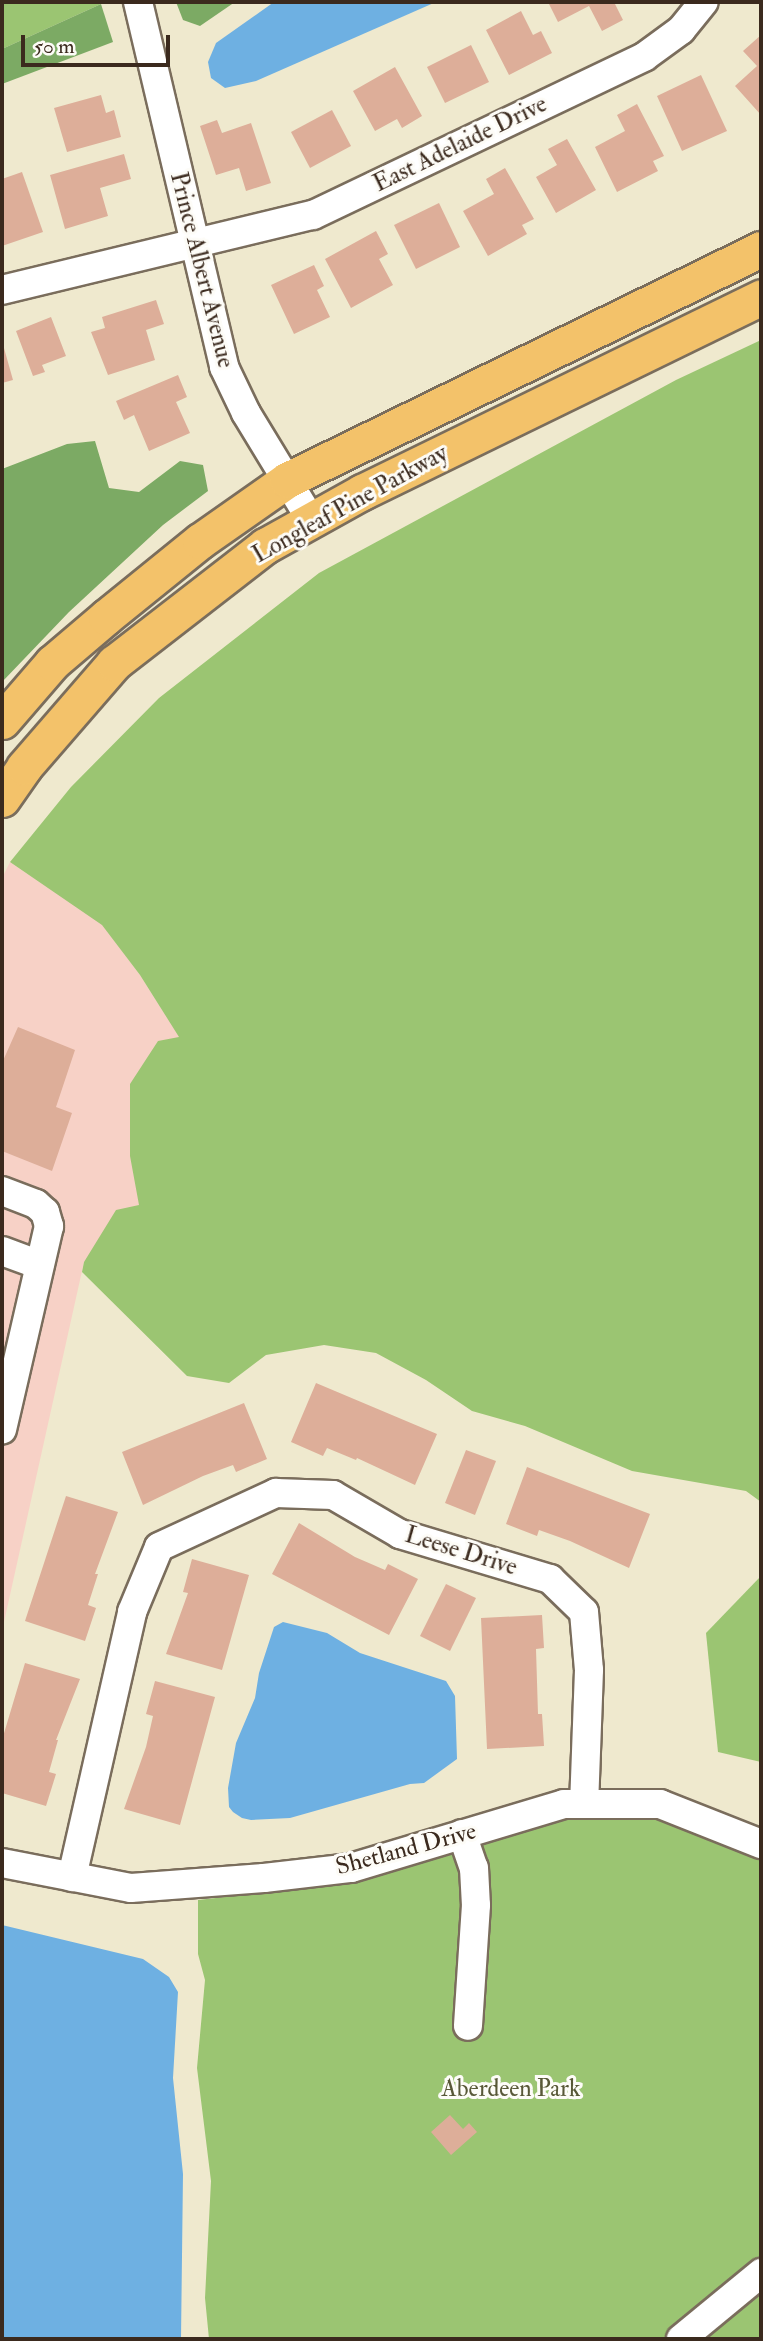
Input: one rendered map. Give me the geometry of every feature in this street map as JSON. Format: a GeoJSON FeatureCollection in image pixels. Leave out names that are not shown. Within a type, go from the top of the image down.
{"type":"FeatureCollection","features":[{"type":"Feature","properties":{"kind":"main road","name":"Longleaf Pine Parkway"},"geometry":{"type":"LineString","coordinates":[[2,721],[52,663],[106,617],[200,541],[287,480],[761,249]]}},
{"type":"Feature","properties":{"kind":"main road","name":"Longleaf Pine Parkway"},"geometry":{"type":"LineString","coordinates":[[2,799],[40,748],[114,663],[265,546],[362,492],[761,297]]}},
{"type":"Feature","properties":{"kind":"street","name":"Prince Albert Avenue"},"geometry":{"type":"LineString","coordinates":[[138,2],[224,367],[246,413],[311,520]]}},
{"type":"Feature","properties":{"kind":"street","name":"East Adelaide Drive"},"geometry":{"type":"LineString","coordinates":[[2,290],[313,215],[644,57],[681,30],[704,2]]}},
{"type":"Feature","properties":{"kind":"street"},"geometry":{"type":"LineString","coordinates":[[2,1191],[36,1204],[45,1212],[49,1226],[2,1430]]}},
{"type":"Feature","properties":{"kind":"street"},"geometry":{"type":"LineString","coordinates":[[2,1251],[40,1265]]}},
{"type":"Feature","properties":{"kind":"street","name":"Leese Drive"},"geometry":{"type":"LineString","coordinates":[[72,1877],[132,1612],[159,1547],[276,1493],[332,1495],[400,1534],[550,1578],[584,1612],[589,1670],[584,1804]]}},
{"type":"Feature","properties":{"kind":"street","name":"Shetland Drive"},"geometry":{"type":"LineString","coordinates":[[2,1863],[131,1888],[264,1878],[351,1868],[564,1804],[660,1804],[761,1844]]}},
{"type":"Feature","properties":{"kind":"street"},"geometry":{"type":"LineString","coordinates":[[462,1834],[474,1868],[476,1905],[468,2026]]}},
{"type":"Feature","properties":{"kind":"street"},"geometry":{"type":"LineString","coordinates":[[681,2339],[761,2273]]}},
{"type":"Feature","properties":{"kind":"shaded area"},"geometry":{"type":"Polygon","coordinates":[[[10,862],[102,924],[140,975],[180,1038],[139,1205],[84,1262],[2,1631],[2,878],[10,862]]]}},
{"type":"Feature","properties":{"kind":"green space"},"geometry":{"type":"Polygon","coordinates":[[[2,2],[100,2],[101,4],[2,49],[2,2]]]}},
{"type":"Feature","properties":{"kind":"green space"},"geometry":{"type":"Polygon","coordinates":[[[176,2],[235,2],[200,26],[183,20],[176,2]]]}},
{"type":"Feature","properties":{"kind":"green space"},"geometry":{"type":"Polygon","coordinates":[[[101,4],[113,42],[2,84],[2,49],[101,4]]]}},
{"type":"Feature","properties":{"kind":"green space"},"geometry":{"type":"Polygon","coordinates":[[[761,340],[761,1502],[746,1491],[632,1471],[525,1426],[472,1411],[426,1380],[376,1353],[324,1345],[266,1355],[229,1383],[187,1376],[82,1272],[84,1262],[116,1210],[139,1205],[130,1156],[130,1084],[158,1041],[179,1037],[140,975],[102,925],[10,862],[71,787],[159,698],[319,573],[676,380],[761,340]]]}},
{"type":"Feature","properties":{"kind":"green space"},"geometry":{"type":"Polygon","coordinates":[[[95,441],[109,488],[139,492],[180,461],[203,465],[208,491],[163,525],[69,612],[2,682],[2,469],[67,444],[95,441]]]}},
{"type":"Feature","properties":{"kind":"green space"},"geometry":{"type":"Polygon","coordinates":[[[761,1576],[761,1762],[718,1752],[706,1633],[761,1576]]]}},
{"type":"Feature","properties":{"kind":"green space","name":"Aberdeen Park"},"geometry":{"type":"Polygon","coordinates":[[[638,1815],[674,1822],[761,1855],[761,2339],[209,2339],[205,2298],[211,2181],[197,2068],[205,1980],[198,1954],[198,1900],[288,1890],[356,1874],[553,1817],[638,1815]]]}},
{"type":"Feature","properties":{"kind":"water"},"geometry":{"type":"Polygon","coordinates":[[[274,2],[436,2],[256,81],[225,88],[211,78],[208,62],[216,43],[274,2]]]}},
{"type":"Feature","properties":{"kind":"water"},"geometry":{"type":"Polygon","coordinates":[[[283,1622],[327,1633],[360,1653],[446,1681],[455,1696],[457,1759],[424,1783],[410,1784],[290,1818],[251,1820],[233,1812],[229,1807],[228,1788],[236,1743],[255,1698],[259,1673],[274,1627],[283,1622]]]}},
{"type":"Feature","properties":{"kind":"water"},"geometry":{"type":"Polygon","coordinates":[[[2,1925],[143,1959],[169,1977],[178,1992],[173,2078],[183,2174],[181,2339],[2,2339],[2,1925]]]}},
{"type":"Feature","properties":{"kind":"building"},"geometry":{"type":"Polygon","coordinates":[[[548,2],[614,2],[623,20],[602,31],[589,6],[558,22],[548,2]]]}},
{"type":"Feature","properties":{"kind":"building"},"geometry":{"type":"Polygon","coordinates":[[[521,11],[533,35],[541,31],[552,53],[509,75],[486,30],[521,11]]]}},
{"type":"Feature","properties":{"kind":"building"},"geometry":{"type":"Polygon","coordinates":[[[761,35],[761,115],[735,86],[757,66],[743,51],[761,35]]]}},
{"type":"Feature","properties":{"kind":"building"},"geometry":{"type":"Polygon","coordinates":[[[471,45],[489,82],[445,103],[427,67],[471,45]]]}},
{"type":"Feature","properties":{"kind":"building"},"geometry":{"type":"Polygon","coordinates":[[[395,67],[422,116],[402,128],[397,119],[375,131],[353,91],[395,67]]]}},
{"type":"Feature","properties":{"kind":"building"},"geometry":{"type":"Polygon","coordinates":[[[701,75],[727,131],[682,151],[657,96],[701,75]]]}},
{"type":"Feature","properties":{"kind":"building"},"geometry":{"type":"Polygon","coordinates":[[[101,95],[106,113],[114,110],[121,137],[67,152],[54,108],[101,95]]]}},
{"type":"Feature","properties":{"kind":"building"},"geometry":{"type":"Polygon","coordinates":[[[637,104],[664,156],[653,161],[658,171],[617,192],[595,147],[625,131],[617,115],[637,104]]]}},
{"type":"Feature","properties":{"kind":"building"},"geometry":{"type":"Polygon","coordinates":[[[332,110],[351,146],[310,168],[291,132],[332,110]]]}},
{"type":"Feature","properties":{"kind":"building"},"geometry":{"type":"Polygon","coordinates":[[[217,120],[222,133],[251,123],[271,183],[246,191],[239,168],[216,175],[200,126],[217,120]]]}},
{"type":"Feature","properties":{"kind":"building"},"geometry":{"type":"Polygon","coordinates":[[[567,139],[596,190],[556,213],[536,177],[557,165],[548,149],[567,139]]]}},
{"type":"Feature","properties":{"kind":"building"},"geometry":{"type":"Polygon","coordinates":[[[124,154],[131,179],[100,188],[108,216],[65,229],[50,175],[124,154]]]}},
{"type":"Feature","properties":{"kind":"building"},"geometry":{"type":"Polygon","coordinates":[[[505,168],[534,219],[522,225],[527,234],[488,256],[463,211],[494,194],[486,179],[505,168]]]}},
{"type":"Feature","properties":{"kind":"building"},"geometry":{"type":"Polygon","coordinates":[[[22,172],[43,232],[2,246],[2,179],[22,172]]]}},
{"type":"Feature","properties":{"kind":"building"},"geometry":{"type":"Polygon","coordinates":[[[439,203],[460,247],[416,269],[394,225],[439,203]]]}},
{"type":"Feature","properties":{"kind":"building"},"geometry":{"type":"Polygon","coordinates":[[[376,231],[388,254],[379,259],[393,285],[351,308],[325,259],[376,231]]]}},
{"type":"Feature","properties":{"kind":"building"},"geometry":{"type":"Polygon","coordinates":[[[314,265],[324,286],[317,290],[330,317],[294,334],[271,285],[314,265]]]}},
{"type":"Feature","properties":{"kind":"building"},"geometry":{"type":"Polygon","coordinates":[[[156,300],[164,324],[146,330],[155,360],[108,375],[91,332],[105,328],[102,317],[156,300]]]}},
{"type":"Feature","properties":{"kind":"building"},"geometry":{"type":"Polygon","coordinates":[[[51,317],[66,356],[42,365],[45,372],[33,376],[16,331],[51,317]]]}},
{"type":"Feature","properties":{"kind":"building"},"geometry":{"type":"Polygon","coordinates":[[[2,341],[13,380],[2,383],[2,341]]]}},
{"type":"Feature","properties":{"kind":"building"},"geometry":{"type":"Polygon","coordinates":[[[178,375],[187,397],[176,402],[190,433],[149,451],[134,415],[124,420],[116,401],[178,375]]]}},
{"type":"Feature","properties":{"kind":"building"},"geometry":{"type":"Polygon","coordinates":[[[18,1027],[75,1050],[56,1107],[72,1113],[52,1171],[2,1151],[2,1063],[18,1027]]]}},
{"type":"Feature","properties":{"kind":"building"},"geometry":{"type":"Polygon","coordinates":[[[316,1383],[437,1434],[415,1485],[357,1458],[356,1460],[327,1448],[323,1456],[291,1442],[316,1383]]]}},
{"type":"Feature","properties":{"kind":"building"},"geometry":{"type":"Polygon","coordinates":[[[244,1403],[267,1459],[236,1472],[233,1465],[203,1476],[143,1505],[122,1452],[244,1403]]]}},
{"type":"Feature","properties":{"kind":"building"},"geometry":{"type":"Polygon","coordinates":[[[466,1450],[496,1461],[475,1515],[445,1503],[466,1450]]]}},
{"type":"Feature","properties":{"kind":"building"},"geometry":{"type":"Polygon","coordinates":[[[527,1467],[650,1514],[629,1568],[570,1541],[539,1530],[537,1536],[506,1524],[527,1467]]]}},
{"type":"Feature","properties":{"kind":"building"},"geometry":{"type":"Polygon","coordinates":[[[66,1496],[118,1512],[95,1574],[98,1574],[88,1605],[96,1608],[85,1641],[25,1621],[66,1496]]]}},
{"type":"Feature","properties":{"kind":"building"},"geometry":{"type":"Polygon","coordinates":[[[299,1523],[355,1557],[385,1570],[388,1564],[418,1579],[389,1635],[272,1574],[299,1523]]]}},
{"type":"Feature","properties":{"kind":"building"},"geometry":{"type":"Polygon","coordinates":[[[192,1559],[249,1575],[222,1670],[166,1654],[188,1593],[183,1592],[192,1559]]]}},
{"type":"Feature","properties":{"kind":"building"},"geometry":{"type":"Polygon","coordinates":[[[446,1584],[476,1598],[450,1651],[420,1636],[446,1584]]]}},
{"type":"Feature","properties":{"kind":"building"},"geometry":{"type":"Polygon","coordinates":[[[542,1615],[544,1648],[536,1649],[538,1714],[542,1714],[544,1746],[487,1749],[481,1618],[542,1615]]]}},
{"type":"Feature","properties":{"kind":"building"},"geometry":{"type":"Polygon","coordinates":[[[25,1663],[80,1679],[56,1740],[49,1772],[56,1774],[46,1806],[2,1793],[2,1740],[25,1663]]]}},
{"type":"Feature","properties":{"kind":"building"},"geometry":{"type":"Polygon","coordinates":[[[155,1681],[215,1697],[180,1825],[124,1809],[146,1747],[153,1716],[146,1714],[155,1681]]]}},
{"type":"Feature","properties":{"kind":"building"},"geometry":{"type":"Polygon","coordinates":[[[450,2115],[463,2129],[469,2123],[477,2132],[451,2155],[431,2132],[450,2115]]]}}]}
